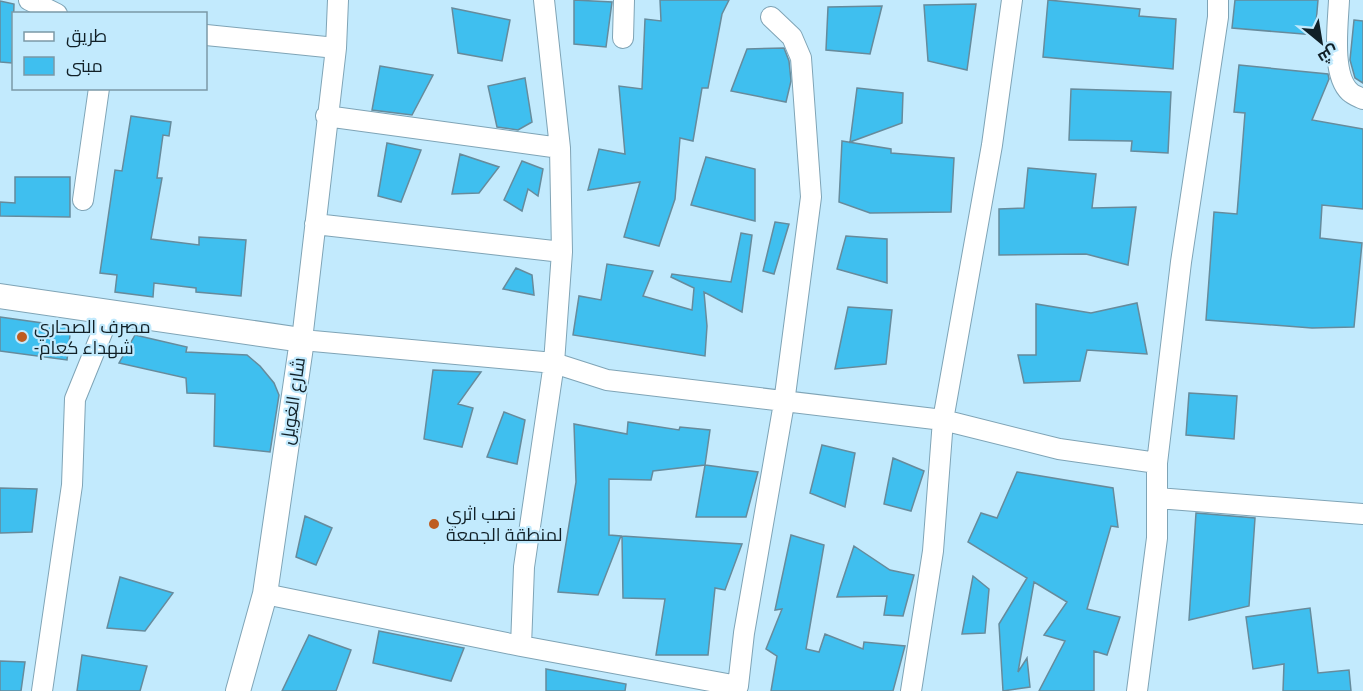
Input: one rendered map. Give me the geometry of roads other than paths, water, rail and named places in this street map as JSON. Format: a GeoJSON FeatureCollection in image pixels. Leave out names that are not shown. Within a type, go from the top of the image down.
{"type":"FeatureCollection","features":[{"type":"Feature","properties":{"kind":"street"},"geometry":{"type":"LineString","coordinates":[[29,0],[53,12]]}},
{"type":"Feature","properties":{"kind":"street"},"geometry":{"type":"LineString","coordinates":[[338,0],[336,48],[326,116],[302,340],[554,363],[607,380],[784,403],[943,420],[1059,449],[1157,463]]}},
{"type":"Feature","properties":{"kind":"street"},"geometry":{"type":"LineString","coordinates":[[522,646],[524,567],[554,363],[562,252],[560,148],[544,0]]}},
{"type":"Feature","properties":{"kind":"street"},"geometry":{"type":"LineString","coordinates":[[623,38],[624,0]]}},
{"type":"Feature","properties":{"kind":"street"},"geometry":{"type":"LineString","coordinates":[[911,691],[933,551],[943,420],[992,145],[1012,0]]}},
{"type":"Feature","properties":{"kind":"street"},"geometry":{"type":"LineString","coordinates":[[1137,691],[1157,538],[1157,463],[1181,262],[1218,17],[1218,0]]}},
{"type":"Feature","properties":{"kind":"street"},"geometry":{"type":"LineString","coordinates":[[1340,0],[1338,64],[1342,80],[1350,92],[1363,99]]}},
{"type":"Feature","properties":{"kind":"street"},"geometry":{"type":"LineString","coordinates":[[265,594],[737,689],[744,633],[784,403],[810,197],[801,58],[792,37],[771,17]]}},
{"type":"Feature","properties":{"kind":"street"},"geometry":{"type":"LineString","coordinates":[[207,35],[336,48]]}},
{"type":"Feature","properties":{"kind":"street"},"geometry":{"type":"LineString","coordinates":[[83,200],[99,90]]}},
{"type":"Feature","properties":{"kind":"street"},"geometry":{"type":"LineString","coordinates":[[326,116],[560,148]]}},
{"type":"Feature","properties":{"kind":"street"},"geometry":{"type":"LineString","coordinates":[[315,224],[562,252]]}},
{"type":"Feature","properties":{"kind":"street","name":"شارع الغويل"},"geometry":{"type":"LineString","coordinates":[[0,296],[302,340],[265,594],[238,691]]}},
{"type":"Feature","properties":{"kind":"street"},"geometry":{"type":"LineString","coordinates":[[42,691],[72,485],[75,399],[110,313]]}},
{"type":"Feature","properties":{"kind":"street"},"geometry":{"type":"LineString","coordinates":[[1157,498],[1363,514]]}},
{"type":"Feature","properties":{"kind":"place","name":"مصرف الصحاري -شهداء كعام"},"geometry":{"type":"Point","coordinates":[22,337]}},
{"type":"Feature","properties":{"kind":"place","name":"نصب اثري لمنطقة الجمعة"},"geometry":{"type":"Point","coordinates":[434,524]}}]}
